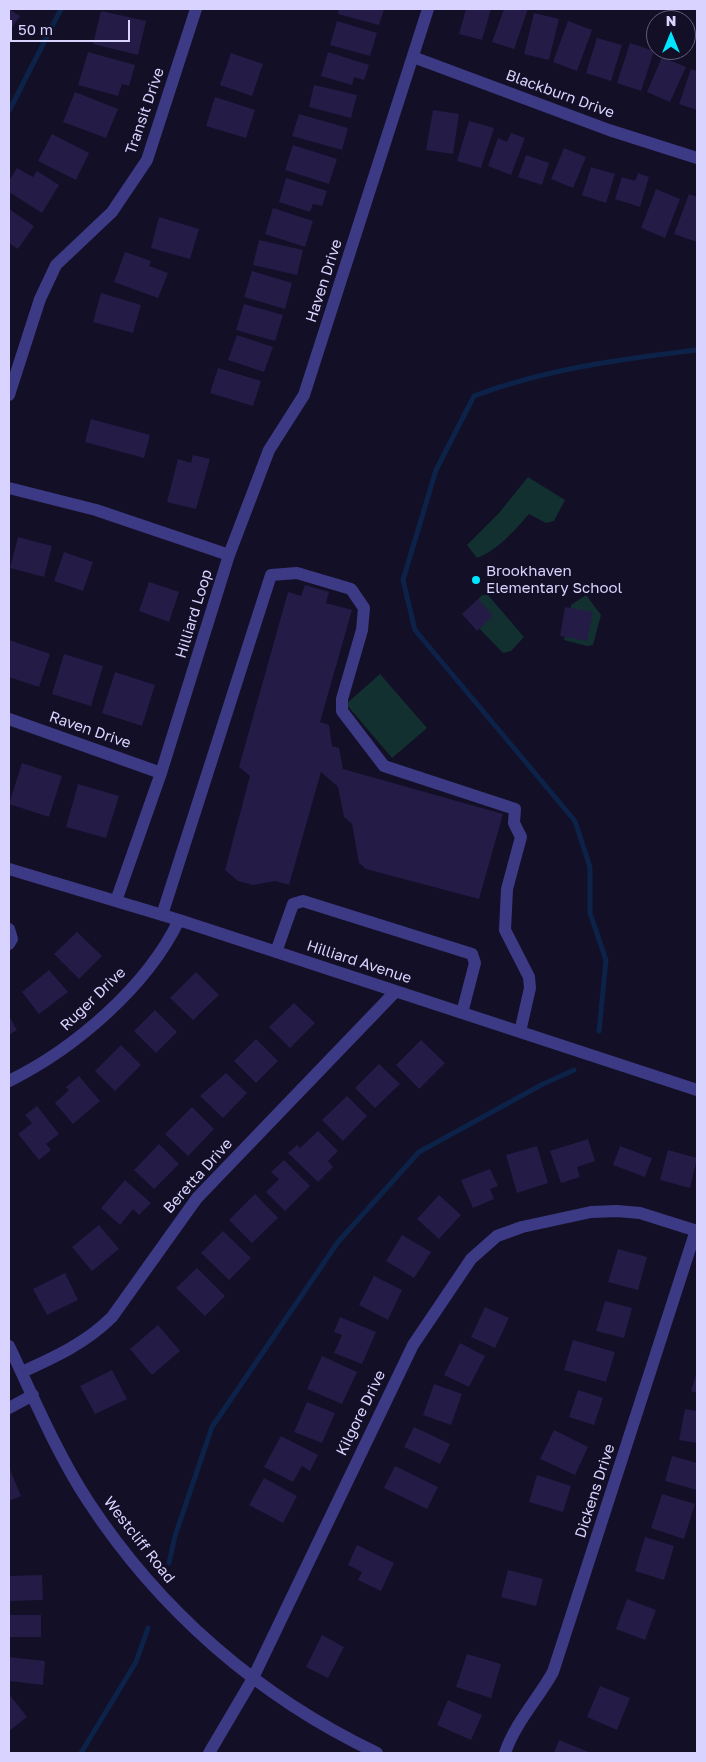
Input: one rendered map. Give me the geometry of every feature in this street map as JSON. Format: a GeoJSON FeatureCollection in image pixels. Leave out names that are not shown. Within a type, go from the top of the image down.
{"type":"FeatureCollection","features":[{"type":"Feature","properties":{"kind":"street","name":"Transit Drive"},"geometry":{"type":"LineString","coordinates":[[9,395],[40,299],[56,265],[112,212],[147,160],[196,9]]}},
{"type":"Feature","properties":{"kind":"street","name":"Haven Drive"},"geometry":{"type":"LineString","coordinates":[[229,555],[269,450],[304,395],[428,9]]}},
{"type":"Feature","properties":{"kind":"street","name":"Blackburn Drive"},"geometry":{"type":"LineString","coordinates":[[414,57],[609,130],[697,158]]}},
{"type":"Feature","properties":{"kind":"street","name":"Hilliard Loop"},"geometry":{"type":"LineString","coordinates":[[9,488],[96,510],[229,555],[161,772],[116,901]]}},
{"type":"Feature","properties":{"kind":"street"},"geometry":{"type":"LineString","coordinates":[[162,915],[271,575],[297,573],[351,589],[364,608],[362,630],[342,699],[342,710],[384,766],[515,809],[514,822],[521,837],[507,889],[506,930],[529,977],[530,988],[520,1032]]}},
{"type":"Feature","properties":{"kind":"street","name":"Raven Drive"},"geometry":{"type":"LineString","coordinates":[[9,719],[161,772]]}},
{"type":"Feature","properties":{"kind":"street","name":"Hilliard Avenue"},"geometry":{"type":"LineString","coordinates":[[9,870],[179,920],[697,1090]]}},
{"type":"Feature","properties":{"kind":"street"},"geometry":{"type":"LineString","coordinates":[[276,952],[293,904],[303,900],[472,954],[475,963],[462,1013]]}},
{"type":"Feature","properties":{"kind":"street","name":"Ruger Drive"},"geometry":{"type":"LineString","coordinates":[[9,1081],[70,1044],[116,1004],[170,939],[179,920]]}},
{"type":"Feature","properties":{"kind":"street"},"geometry":{"type":"LineString","coordinates":[[9,929],[12,939],[9,944]]}},
{"type":"Feature","properties":{"kind":"street","name":"Beretta Drive"},"geometry":{"type":"LineString","coordinates":[[22,1372],[80,1344],[108,1322],[197,1198],[396,991]]}},
{"type":"Feature","properties":{"kind":"street","name":"Kilgore Drive"},"geometry":{"type":"LineString","coordinates":[[208,1753],[252,1680],[413,1345],[470,1259],[497,1236],[522,1227],[591,1212],[617,1210],[640,1213],[697,1230]]}},
{"type":"Feature","properties":{"kind":"street","name":"Dickens Drive"},"geometry":{"type":"LineString","coordinates":[[505,1753],[515,1730],[553,1672],[697,1230]]}},
{"type":"Feature","properties":{"kind":"street","name":"Westcliff Road"},"geometry":{"type":"LineString","coordinates":[[9,1346],[87,1499],[133,1565],[173,1610],[252,1680],[353,1748],[377,1753]]}},
{"type":"Feature","properties":{"kind":"street"},"geometry":{"type":"LineString","coordinates":[[9,1408],[34,1395]]}},
{"type":"Feature","properties":{"kind":"green space"},"geometry":{"type":"Polygon","coordinates":[[[528,477],[565,500],[554,521],[546,523],[529,514],[499,545],[477,558],[467,545],[499,513],[528,477]]]}},
{"type":"Feature","properties":{"kind":"green space"},"geometry":{"type":"Polygon","coordinates":[[[482,595],[488,595],[524,637],[511,651],[503,653],[465,614],[482,595]]]}},
{"type":"Feature","properties":{"kind":"green space"},"geometry":{"type":"Polygon","coordinates":[[[586,595],[601,615],[593,645],[587,646],[564,640],[571,605],[586,595]]]}},
{"type":"Feature","properties":{"kind":"green space"},"geometry":{"type":"Polygon","coordinates":[[[380,674],[427,728],[392,758],[346,704],[380,674]]]}},
{"type":"Feature","properties":{"kind":"building"},"geometry":{"type":"Polygon","coordinates":[[[9,9],[20,16],[9,32],[9,9]]]}},
{"type":"Feature","properties":{"kind":"building"},"geometry":{"type":"Polygon","coordinates":[[[339,9],[384,9],[379,25],[338,14],[339,9]]]}},
{"type":"Feature","properties":{"kind":"building"},"geometry":{"type":"Polygon","coordinates":[[[466,9],[491,9],[482,40],[459,34],[466,9]]]}},
{"type":"Feature","properties":{"kind":"building"},"geometry":{"type":"Polygon","coordinates":[[[504,9],[528,9],[514,49],[492,42],[504,9]]]}},
{"type":"Feature","properties":{"kind":"building"},"geometry":{"type":"Polygon","coordinates":[[[101,11],[146,21],[138,55],[93,44],[101,11]]]}},
{"type":"Feature","properties":{"kind":"building"},"geometry":{"type":"Polygon","coordinates":[[[534,13],[559,19],[549,60],[524,54],[534,13]]]}},
{"type":"Feature","properties":{"kind":"building"},"geometry":{"type":"Polygon","coordinates":[[[337,21],[377,33],[370,56],[330,45],[337,21]]]}},
{"type":"Feature","properties":{"kind":"building"},"geometry":{"type":"Polygon","coordinates":[[[568,21],[592,30],[577,71],[553,62],[568,21]]]}},
{"type":"Feature","properties":{"kind":"building"},"geometry":{"type":"Polygon","coordinates":[[[597,38],[622,45],[611,81],[586,73],[597,38]]]}},
{"type":"Feature","properties":{"kind":"building"},"geometry":{"type":"Polygon","coordinates":[[[630,43],[646,48],[646,60],[651,60],[641,91],[617,83],[630,43]]]}},
{"type":"Feature","properties":{"kind":"building"},"geometry":{"type":"Polygon","coordinates":[[[88,52],[135,65],[129,86],[122,84],[118,96],[78,85],[88,52]]]}},
{"type":"Feature","properties":{"kind":"building"},"geometry":{"type":"Polygon","coordinates":[[[328,52],[369,65],[364,80],[354,77],[352,85],[321,76],[328,52]]]}},
{"type":"Feature","properties":{"kind":"building"},"geometry":{"type":"Polygon","coordinates":[[[231,53],[263,64],[252,96],[220,85],[231,53]]]}},
{"type":"Feature","properties":{"kind":"building"},"geometry":{"type":"Polygon","coordinates":[[[661,60],[669,60],[686,67],[670,102],[647,92],[661,60]]]}},
{"type":"Feature","properties":{"kind":"building"},"geometry":{"type":"Polygon","coordinates":[[[691,69],[697,71],[697,110],[679,104],[691,69]]]}},
{"type":"Feature","properties":{"kind":"building"},"geometry":{"type":"Polygon","coordinates":[[[314,85],[357,95],[351,118],[309,107],[314,85]]]}},
{"type":"Feature","properties":{"kind":"building"},"geometry":{"type":"Polygon","coordinates":[[[75,92],[118,109],[106,138],[63,122],[75,92]]]}},
{"type":"Feature","properties":{"kind":"building"},"geometry":{"type":"Polygon","coordinates":[[[215,97],[255,110],[246,138],[206,126],[215,97]]]}},
{"type":"Feature","properties":{"kind":"building"},"geometry":{"type":"Polygon","coordinates":[[[433,110],[459,114],[453,154],[426,150],[433,110]]]}},
{"type":"Feature","properties":{"kind":"building"},"geometry":{"type":"Polygon","coordinates":[[[299,114],[348,128],[342,150],[292,136],[299,114]]]}},
{"type":"Feature","properties":{"kind":"building"},"geometry":{"type":"Polygon","coordinates":[[[469,121],[494,128],[481,168],[457,161],[469,121]]]}},
{"type":"Feature","properties":{"kind":"building"},"geometry":{"type":"Polygon","coordinates":[[[511,133],[525,138],[511,175],[488,166],[498,138],[507,142],[511,133]]]}},
{"type":"Feature","properties":{"kind":"building"},"geometry":{"type":"Polygon","coordinates":[[[52,134],[89,153],[76,180],[38,161],[52,134]]]}},
{"type":"Feature","properties":{"kind":"building"},"geometry":{"type":"Polygon","coordinates":[[[293,145],[337,159],[329,184],[285,170],[293,145]]]}},
{"type":"Feature","properties":{"kind":"building"},"geometry":{"type":"Polygon","coordinates":[[[564,148],[586,157],[573,188],[551,179],[564,148]]]}},
{"type":"Feature","properties":{"kind":"building"},"geometry":{"type":"Polygon","coordinates":[[[526,155],[549,163],[542,185],[518,177],[526,155]]]}},
{"type":"Feature","properties":{"kind":"building"},"geometry":{"type":"Polygon","coordinates":[[[591,167],[615,174],[606,203],[582,195],[591,167]]]}},
{"type":"Feature","properties":{"kind":"building"},"geometry":{"type":"Polygon","coordinates":[[[17,168],[33,177],[37,171],[59,185],[42,213],[9,192],[9,181],[17,168]]]}},
{"type":"Feature","properties":{"kind":"building"},"geometry":{"type":"Polygon","coordinates":[[[638,173],[649,177],[640,207],[615,199],[622,177],[635,181],[638,173]]]}},
{"type":"Feature","properties":{"kind":"building"},"geometry":{"type":"Polygon","coordinates":[[[286,178],[327,191],[322,206],[313,204],[310,212],[279,202],[286,178]]]}},
{"type":"Feature","properties":{"kind":"building"},"geometry":{"type":"Polygon","coordinates":[[[656,189],[680,199],[665,238],[641,228],[656,189]]]}},
{"type":"Feature","properties":{"kind":"building"},"geometry":{"type":"Polygon","coordinates":[[[689,194],[697,197],[697,242],[674,234],[689,194]]]}},
{"type":"Feature","properties":{"kind":"building"},"geometry":{"type":"Polygon","coordinates":[[[273,208],[313,221],[305,247],[265,234],[273,208]]]}},
{"type":"Feature","properties":{"kind":"building"},"geometry":{"type":"Polygon","coordinates":[[[9,209],[34,226],[18,249],[9,243],[9,209]]]}},
{"type":"Feature","properties":{"kind":"building"},"geometry":{"type":"Polygon","coordinates":[[[159,217],[199,229],[190,259],[151,248],[159,217]]]}},
{"type":"Feature","properties":{"kind":"building"},"geometry":{"type":"Polygon","coordinates":[[[259,240],[303,250],[297,275],[253,265],[259,240]]]}},
{"type":"Feature","properties":{"kind":"building"},"geometry":{"type":"Polygon","coordinates":[[[125,252],[151,261],[149,266],[168,273],[158,298],[114,282],[125,252]]]}},
{"type":"Feature","properties":{"kind":"building"},"geometry":{"type":"Polygon","coordinates":[[[252,271],[292,283],[285,309],[244,297],[252,271]]]}},
{"type":"Feature","properties":{"kind":"building"},"geometry":{"type":"Polygon","coordinates":[[[101,293],[141,305],[133,333],[93,322],[101,293]]]}},
{"type":"Feature","properties":{"kind":"building"},"geometry":{"type":"Polygon","coordinates":[[[244,304],[283,315],[275,341],[236,330],[244,304]]]}},
{"type":"Feature","properties":{"kind":"building"},"geometry":{"type":"Polygon","coordinates":[[[237,335],[273,347],[264,372],[228,360],[237,335]]]}},
{"type":"Feature","properties":{"kind":"building"},"geometry":{"type":"Polygon","coordinates":[[[218,368],[261,381],[253,406],[210,393],[218,368]]]}},
{"type":"Feature","properties":{"kind":"building"},"geometry":{"type":"Polygon","coordinates":[[[91,419],[150,435],[144,458],[85,442],[91,419]]]}},
{"type":"Feature","properties":{"kind":"building"},"geometry":{"type":"Polygon","coordinates":[[[193,455],[210,459],[196,509],[167,502],[178,459],[191,463],[193,455]]]}},
{"type":"Feature","properties":{"kind":"building"},"geometry":{"type":"Polygon","coordinates":[[[18,537],[52,546],[44,577],[10,568],[18,537]]]}},
{"type":"Feature","properties":{"kind":"building"},"geometry":{"type":"Polygon","coordinates":[[[64,552],[93,562],[83,591],[54,581],[64,552]]]}},
{"type":"Feature","properties":{"kind":"building"},"geometry":{"type":"Polygon","coordinates":[[[149,582],[179,592],[169,622],[139,611],[149,582]]]}},
{"type":"Feature","properties":{"kind":"building"},"geometry":{"type":"Polygon","coordinates":[[[305,585],[329,592],[326,603],[352,610],[320,722],[329,725],[332,746],[339,748],[343,769],[503,814],[479,899],[366,869],[359,863],[352,824],[344,817],[338,787],[321,772],[289,885],[275,881],[253,885],[238,881],[225,870],[250,776],[239,767],[288,592],[301,596],[305,585]]]}},
{"type":"Feature","properties":{"kind":"building"},"geometry":{"type":"Polygon","coordinates":[[[478,599],[493,616],[477,631],[462,614],[478,599]]]}},
{"type":"Feature","properties":{"kind":"building"},"geometry":{"type":"Polygon","coordinates":[[[565,607],[593,612],[587,641],[560,636],[565,607]]]}},
{"type":"Feature","properties":{"kind":"building"},"geometry":{"type":"Polygon","coordinates":[[[9,640],[50,654],[39,687],[9,677],[9,640]]]}},
{"type":"Feature","properties":{"kind":"building"},"geometry":{"type":"Polygon","coordinates":[[[64,654],[103,666],[91,706],[52,694],[64,654]]]}},
{"type":"Feature","properties":{"kind":"building"},"geometry":{"type":"Polygon","coordinates":[[[115,672],[155,685],[142,726],[102,713],[115,672]]]}},
{"type":"Feature","properties":{"kind":"building"},"geometry":{"type":"Polygon","coordinates":[[[22,763],[62,776],[49,817],[9,804],[22,763]]]}},
{"type":"Feature","properties":{"kind":"building"},"geometry":{"type":"Polygon","coordinates":[[[78,784],[119,796],[106,838],[66,827],[78,784]]]}},
{"type":"Feature","properties":{"kind":"building"},"geometry":{"type":"Polygon","coordinates":[[[77,932],[102,956],[79,979],[54,954],[77,932]]]}},
{"type":"Feature","properties":{"kind":"building"},"geometry":{"type":"Polygon","coordinates":[[[49,970],[68,992],[39,1014],[22,992],[49,970]]]}},
{"type":"Feature","properties":{"kind":"building"},"geometry":{"type":"Polygon","coordinates":[[[196,972],[219,995],[193,1020],[170,998],[196,972]]]}},
{"type":"Feature","properties":{"kind":"building"},"geometry":{"type":"Polygon","coordinates":[[[294,1003],[315,1023],[290,1048],[269,1027],[294,1003]]]}},
{"type":"Feature","properties":{"kind":"building"},"geometry":{"type":"Polygon","coordinates":[[[155,1010],[177,1032],[156,1053],[134,1031],[155,1010]]]}},
{"type":"Feature","properties":{"kind":"building"},"geometry":{"type":"Polygon","coordinates":[[[9,1016],[17,1030],[9,1035],[9,1016]]]}},
{"type":"Feature","properties":{"kind":"building"},"geometry":{"type":"Polygon","coordinates":[[[256,1039],[278,1061],[256,1083],[234,1061],[256,1039]]]}},
{"type":"Feature","properties":{"kind":"building"},"geometry":{"type":"Polygon","coordinates":[[[421,1040],[445,1063],[419,1089],[396,1065],[421,1040]]]}},
{"type":"Feature","properties":{"kind":"building"},"geometry":{"type":"Polygon","coordinates":[[[121,1045],[141,1065],[115,1091],[95,1071],[121,1045]]]}},
{"type":"Feature","properties":{"kind":"building"},"geometry":{"type":"Polygon","coordinates":[[[379,1064],[400,1084],[375,1108],[355,1088],[379,1064]]]}},
{"type":"Feature","properties":{"kind":"building"},"geometry":{"type":"Polygon","coordinates":[[[226,1073],[247,1093],[223,1118],[200,1096],[226,1073]]]}},
{"type":"Feature","properties":{"kind":"building"},"geometry":{"type":"Polygon","coordinates":[[[79,1076],[100,1101],[73,1124],[55,1103],[69,1090],[66,1087],[79,1076]]]}},
{"type":"Feature","properties":{"kind":"building"},"geometry":{"type":"Polygon","coordinates":[[[347,1096],[367,1116],[343,1141],[322,1120],[347,1096]]]}},
{"type":"Feature","properties":{"kind":"building"},"geometry":{"type":"Polygon","coordinates":[[[37,1106],[59,1134],[46,1144],[51,1150],[39,1160],[18,1134],[32,1123],[25,1115],[37,1106]]]}},
{"type":"Feature","properties":{"kind":"building"},"geometry":{"type":"Polygon","coordinates":[[[192,1107],[214,1129],[188,1156],[165,1134],[192,1107]]]}},
{"type":"Feature","properties":{"kind":"building"},"geometry":{"type":"Polygon","coordinates":[[[318,1131],[338,1151],[328,1161],[333,1167],[318,1182],[288,1153],[297,1145],[300,1148],[318,1131]]]}},
{"type":"Feature","properties":{"kind":"building"},"geometry":{"type":"Polygon","coordinates":[[[588,1139],[595,1161],[577,1167],[580,1177],[561,1183],[550,1151],[588,1139]]]}},
{"type":"Feature","properties":{"kind":"building"},"geometry":{"type":"Polygon","coordinates":[[[159,1144],[179,1164],[154,1189],[134,1170],[159,1144]]]}},
{"type":"Feature","properties":{"kind":"building"},"geometry":{"type":"Polygon","coordinates":[[[537,1146],[548,1183],[517,1193],[506,1155],[537,1146]]]}},
{"type":"Feature","properties":{"kind":"building"},"geometry":{"type":"Polygon","coordinates":[[[620,1146],[652,1158],[645,1177],[613,1165],[620,1146]]]}},
{"type":"Feature","properties":{"kind":"building"},"geometry":{"type":"Polygon","coordinates":[[[668,1150],[697,1158],[690,1188],[660,1180],[668,1150]]]}},
{"type":"Feature","properties":{"kind":"building"},"geometry":{"type":"Polygon","coordinates":[[[284,1160],[310,1186],[285,1211],[266,1192],[279,1179],[271,1172],[284,1160]]]}},
{"type":"Feature","properties":{"kind":"building"},"geometry":{"type":"Polygon","coordinates":[[[490,1169],[498,1186],[490,1189],[494,1199],[473,1208],[461,1180],[490,1169]]]}},
{"type":"Feature","properties":{"kind":"building"},"geometry":{"type":"Polygon","coordinates":[[[125,1180],[151,1203],[139,1215],[133,1209],[120,1225],[101,1208],[125,1180]]]}},
{"type":"Feature","properties":{"kind":"building"},"geometry":{"type":"Polygon","coordinates":[[[255,1194],[278,1218],[252,1243],[229,1220],[255,1194]]]}},
{"type":"Feature","properties":{"kind":"building"},"geometry":{"type":"Polygon","coordinates":[[[439,1195],[461,1215],[439,1239],[417,1219],[439,1195]]]}},
{"type":"Feature","properties":{"kind":"building"},"geometry":{"type":"Polygon","coordinates":[[[99,1225],[119,1249],[92,1271],[72,1247],[99,1225]]]}},
{"type":"Feature","properties":{"kind":"building"},"geometry":{"type":"Polygon","coordinates":[[[223,1231],[251,1258],[229,1280],[201,1253],[223,1231]]]}},
{"type":"Feature","properties":{"kind":"building"},"geometry":{"type":"Polygon","coordinates":[[[402,1235],[431,1252],[414,1278],[386,1261],[402,1235]]]}},
{"type":"Feature","properties":{"kind":"building"},"geometry":{"type":"Polygon","coordinates":[[[618,1249],[647,1257],[638,1290],[608,1282],[618,1249]]]}},
{"type":"Feature","properties":{"kind":"building"},"geometry":{"type":"Polygon","coordinates":[[[197,1268],[225,1296],[205,1316],[176,1288],[197,1268]]]}},
{"type":"Feature","properties":{"kind":"building"},"geometry":{"type":"Polygon","coordinates":[[[65,1273],[78,1300],[47,1315],[33,1289],[65,1273]]]}},
{"type":"Feature","properties":{"kind":"building"},"geometry":{"type":"Polygon","coordinates":[[[374,1276],[402,1290],[388,1320],[359,1305],[374,1276]]]}},
{"type":"Feature","properties":{"kind":"building"},"geometry":{"type":"Polygon","coordinates":[[[605,1301],[632,1308],[624,1338],[596,1331],[605,1301]]]}},
{"type":"Feature","properties":{"kind":"building"},"geometry":{"type":"Polygon","coordinates":[[[485,1307],[509,1318],[495,1348],[471,1337],[485,1307]]]}},
{"type":"Feature","properties":{"kind":"building"},"geometry":{"type":"Polygon","coordinates":[[[340,1317],[376,1332],[362,1364],[334,1353],[342,1335],[334,1332],[340,1317]]]}},
{"type":"Feature","properties":{"kind":"building"},"geometry":{"type":"Polygon","coordinates":[[[158,1325],[180,1351],[152,1375],[130,1349],[158,1325]]]}},
{"type":"Feature","properties":{"kind":"building"},"geometry":{"type":"Polygon","coordinates":[[[573,1340],[615,1352],[606,1382],[564,1370],[573,1340]]]}},
{"type":"Feature","properties":{"kind":"building"},"geometry":{"type":"Polygon","coordinates":[[[460,1343],[485,1356],[469,1387],[444,1375],[460,1343]]]}},
{"type":"Feature","properties":{"kind":"building"},"geometry":{"type":"Polygon","coordinates":[[[322,1356],[357,1372],[342,1404],[307,1389],[322,1356]]]}},
{"type":"Feature","properties":{"kind":"building"},"geometry":{"type":"Polygon","coordinates":[[[112,1370],[127,1399],[95,1414],[80,1386],[112,1370]]]}},
{"type":"Feature","properties":{"kind":"building"},"geometry":{"type":"Polygon","coordinates":[[[697,1372],[697,1393],[691,1391],[697,1372]]]}},
{"type":"Feature","properties":{"kind":"building"},"geometry":{"type":"Polygon","coordinates":[[[434,1384],[462,1394],[451,1425],[423,1415],[434,1384]]]}},
{"type":"Feature","properties":{"kind":"building"},"geometry":{"type":"Polygon","coordinates":[[[578,1390],[603,1398],[594,1425],[569,1417],[578,1390]]]}},
{"type":"Feature","properties":{"kind":"building"},"geometry":{"type":"Polygon","coordinates":[[[307,1402],[335,1413],[322,1443],[294,1432],[307,1402]]]}},
{"type":"Feature","properties":{"kind":"building"},"geometry":{"type":"Polygon","coordinates":[[[685,1409],[697,1411],[697,1443],[679,1440],[685,1409]]]}},
{"type":"Feature","properties":{"kind":"building"},"geometry":{"type":"Polygon","coordinates":[[[414,1427],[450,1444],[440,1464],[404,1447],[414,1427]]]}},
{"type":"Feature","properties":{"kind":"building"},"geometry":{"type":"Polygon","coordinates":[[[554,1430],[588,1447],[575,1475],[540,1459],[554,1430]]]}},
{"type":"Feature","properties":{"kind":"building"},"geometry":{"type":"Polygon","coordinates":[[[281,1436],[318,1455],[310,1471],[302,1466],[293,1482],[264,1467],[281,1436]]]}},
{"type":"Feature","properties":{"kind":"building"},"geometry":{"type":"Polygon","coordinates":[[[672,1456],[697,1463],[697,1490],[665,1481],[672,1456]]]}},
{"type":"Feature","properties":{"kind":"building"},"geometry":{"type":"Polygon","coordinates":[[[395,1466],[438,1487],[427,1509],[384,1488],[395,1466]]]}},
{"type":"Feature","properties":{"kind":"building"},"geometry":{"type":"Polygon","coordinates":[[[9,1467],[21,1496],[9,1501],[9,1467]]]}},
{"type":"Feature","properties":{"kind":"building"},"geometry":{"type":"Polygon","coordinates":[[[537,1475],[571,1486],[563,1512],[529,1502],[537,1475]]]}},
{"type":"Feature","properties":{"kind":"building"},"geometry":{"type":"Polygon","coordinates":[[[264,1478],[297,1496],[283,1523],[249,1505],[264,1478]]]}},
{"type":"Feature","properties":{"kind":"building"},"geometry":{"type":"Polygon","coordinates":[[[662,1494],[695,1504],[684,1539],[651,1528],[662,1494]]]}},
{"type":"Feature","properties":{"kind":"building"},"geometry":{"type":"Polygon","coordinates":[[[645,1537],[674,1546],[664,1580],[635,1571],[645,1537]]]}},
{"type":"Feature","properties":{"kind":"building"},"geometry":{"type":"Polygon","coordinates":[[[357,1545],[394,1563],[381,1591],[358,1580],[362,1572],[348,1565],[357,1545]]]}},
{"type":"Feature","properties":{"kind":"building"},"geometry":{"type":"Polygon","coordinates":[[[508,1570],[543,1579],[536,1606],[501,1597],[508,1570]]]}},
{"type":"Feature","properties":{"kind":"building"},"geometry":{"type":"Polygon","coordinates":[[[42,1575],[43,1600],[9,1601],[9,1576],[42,1575]]]}},
{"type":"Feature","properties":{"kind":"building"},"geometry":{"type":"Polygon","coordinates":[[[627,1599],[656,1610],[645,1640],[616,1629],[627,1599]]]}},
{"type":"Feature","properties":{"kind":"building"},"geometry":{"type":"Polygon","coordinates":[[[9,1615],[41,1615],[41,1637],[9,1637],[9,1615]]]}},
{"type":"Feature","properties":{"kind":"building"},"geometry":{"type":"Polygon","coordinates":[[[322,1635],[344,1647],[328,1678],[306,1667],[322,1635]]]}},
{"type":"Feature","properties":{"kind":"building"},"geometry":{"type":"Polygon","coordinates":[[[467,1654],[501,1664],[491,1698],[456,1687],[467,1654]]]}},
{"type":"Feature","properties":{"kind":"building"},"geometry":{"type":"Polygon","coordinates":[[[9,1657],[45,1661],[43,1685],[9,1681],[9,1657]]]}},
{"type":"Feature","properties":{"kind":"building"},"geometry":{"type":"Polygon","coordinates":[[[600,1686],[630,1698],[617,1730],[587,1717],[600,1686]]]}},
{"type":"Feature","properties":{"kind":"building"},"geometry":{"type":"Polygon","coordinates":[[[9,1694],[27,1717],[9,1731],[9,1694]]]}},
{"type":"Feature","properties":{"kind":"building"},"geometry":{"type":"Polygon","coordinates":[[[448,1700],[482,1715],[471,1740],[437,1725],[448,1700]]]}},
{"type":"Feature","properties":{"kind":"building"},"geometry":{"type":"Polygon","coordinates":[[[559,1740],[591,1753],[554,1753],[559,1740]]]}},
{"type":"Feature","properties":{"kind":"waterway"},"geometry":{"type":"LineString","coordinates":[[9,111],[61,9]]}},
{"type":"Feature","properties":{"kind":"waterway"},"geometry":{"type":"LineString","coordinates":[[599,1031],[606,960],[590,913],[590,867],[575,821],[415,630],[403,580],[436,470],[474,396],[529,379],[584,366],[697,350]]}},
{"type":"Feature","properties":{"kind":"waterway"},"geometry":{"type":"LineString","coordinates":[[169,1563],[175,1536],[212,1427],[338,1242],[419,1152],[541,1085],[574,1070]]}},
{"type":"Feature","properties":{"kind":"waterway"},"geometry":{"type":"LineString","coordinates":[[81,1753],[136,1662],[148,1628]]}},
{"type":"Feature","properties":{"kind":"place","name":"Brookhaven Elementary School"},"geometry":{"type":"Point","coordinates":[476,580]}}]}
